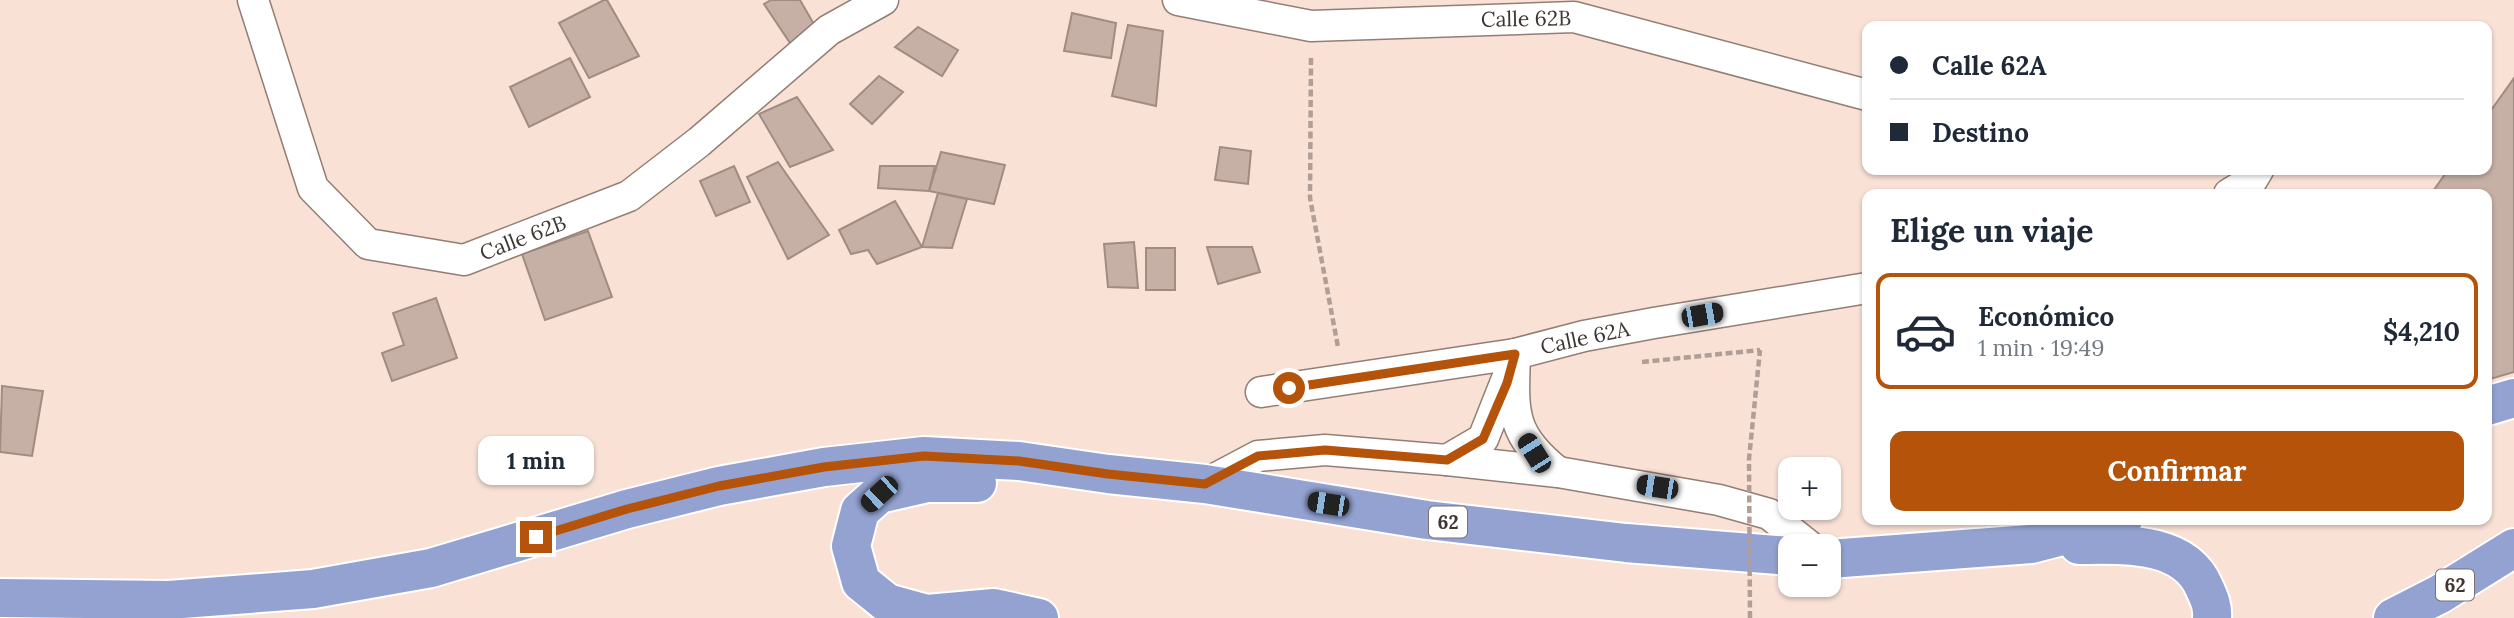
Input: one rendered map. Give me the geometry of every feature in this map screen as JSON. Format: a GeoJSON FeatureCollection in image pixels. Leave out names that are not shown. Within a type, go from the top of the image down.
{"type":"FeatureCollection","features":[{"type":"Feature","properties":{"kind":"highway"},"geometry":{"type":"LineString","coordinates":[[2492,405],[2514,398]]}},
{"type":"Feature","properties":{"kind":"highway","name":"62"},"geometry":{"type":"LineString","coordinates":[[0,598],[169,600],[313,589],[431,568],[719,486],[824,467],[924,456],[1019,461],[1205,484],[1427,520],[1626,543],[1778,555]]}},
{"type":"Feature","properties":{"kind":"highway"},"geometry":{"type":"LineString","coordinates":[[1039,618],[994,608],[927,614],[887,603],[860,582],[851,546],[860,511],[879,494],[927,483],[1045,483],[1108,474]]}},
{"type":"Feature","properties":{"kind":"highway"},"geometry":{"type":"LineString","coordinates":[[2031,544],[2104,525]]}},
{"type":"Feature","properties":{"kind":"highway"},"geometry":{"type":"LineString","coordinates":[[1841,558],[2031,544],[2137,546],[2177,557],[2199,575],[2213,608],[2212,618]]}},
{"type":"Feature","properties":{"kind":"highway","name":"62"},"geometry":{"type":"LineString","coordinates":[[2393,618],[2440,594],[2514,548]]}},
{"type":"Feature","properties":{"kind":"street","name":"Calle 62B"},"geometry":{"type":"LineString","coordinates":[[253,0],[313,188],[368,244],[464,260],[629,197],[699,142],[829,30],[883,0]]}},
{"type":"Feature","properties":{"kind":"street","name":"Calle 62B"},"geometry":{"type":"LineString","coordinates":[[1178,0],[1311,26],[1574,16],[1862,94]]}},
{"type":"Feature","properties":{"kind":"street"},"geometry":{"type":"LineString","coordinates":[[2237,189],[2255,175]]}},
{"type":"Feature","properties":{"kind":"street","name":"Calle 62A"},"geometry":{"type":"LineString","coordinates":[[1261,392],[1515,354],[1584,336],[1862,289]]}},
{"type":"Feature","properties":{"kind":"street"},"geometry":{"type":"LineString","coordinates":[[1447,460],[1483,439],[1507,383],[1515,354]]}},
{"type":"Feature","properties":{"kind":"street"},"geometry":{"type":"LineString","coordinates":[[1515,354],[1514,389],[1519,429],[1534,453],[1558,472]]}},
{"type":"Feature","properties":{"kind":"street"},"geometry":{"type":"LineString","coordinates":[[1205,484],[1258,456],[1325,450],[1447,460],[1558,472],[1657,487],[1769,514],[1794,534]]}},
{"type":"Feature","properties":{"kind":"path"},"geometry":{"type":"LineString","coordinates":[[1311,26],[1310,198],[1344,379]]}},
{"type":"Feature","properties":{"kind":"path"},"geometry":{"type":"LineString","coordinates":[[1750,618],[1749,459],[1760,351]]}},
{"type":"Feature","properties":{"kind":"building"},"geometry":{"type":"Polygon","coordinates":[[[607,0],[639,56],[589,78],[559,23],[607,0]]]}},
{"type":"Feature","properties":{"kind":"building"},"geometry":{"type":"Polygon","coordinates":[[[771,0],[800,0],[819,33],[792,46],[764,4],[771,0]]]}},
{"type":"Feature","properties":{"kind":"building"},"geometry":{"type":"Polygon","coordinates":[[[1072,13],[1116,23],[1111,58],[1064,51],[1072,13]]]}},
{"type":"Feature","properties":{"kind":"building"},"geometry":{"type":"Polygon","coordinates":[[[1128,25],[1163,31],[1156,106],[1112,96],[1128,25]]]}},
{"type":"Feature","properties":{"kind":"building"},"geometry":{"type":"Polygon","coordinates":[[[918,27],[958,50],[942,76],[895,47],[918,27]]]}},
{"type":"Feature","properties":{"kind":"building"},"geometry":{"type":"Polygon","coordinates":[[[570,58],[590,97],[529,127],[510,87],[570,58]]]}},
{"type":"Feature","properties":{"kind":"building"},"geometry":{"type":"Polygon","coordinates":[[[879,76],[903,92],[872,124],[850,104],[879,76]]]}},
{"type":"Feature","properties":{"kind":"building"},"geometry":{"type":"Polygon","coordinates":[[[2514,78],[2514,372],[2492,379],[2492,189],[2435,189],[2444,175],[2492,175],[2492,109],[2514,78]]]}},
{"type":"Feature","properties":{"kind":"building"},"geometry":{"type":"Polygon","coordinates":[[[797,97],[833,150],[790,167],[759,114],[797,97]]]}},
{"type":"Feature","properties":{"kind":"building"},"geometry":{"type":"Polygon","coordinates":[[[1220,147],[1251,151],[1248,184],[1215,180],[1220,147]]]}},
{"type":"Feature","properties":{"kind":"building"},"geometry":{"type":"Polygon","coordinates":[[[941,152],[1005,165],[994,204],[929,191],[941,152]]]}},
{"type":"Feature","properties":{"kind":"building"},"geometry":{"type":"Polygon","coordinates":[[[778,162],[829,235],[788,259],[747,177],[778,162]]]}},
{"type":"Feature","properties":{"kind":"building"},"geometry":{"type":"Polygon","coordinates":[[[734,166],[750,202],[716,216],[700,181],[734,166]]]}},
{"type":"Feature","properties":{"kind":"building"},"geometry":{"type":"Polygon","coordinates":[[[880,166],[935,166],[929,191],[878,188],[880,166]]]}},
{"type":"Feature","properties":{"kind":"building"},"geometry":{"type":"Polygon","coordinates":[[[938,193],[967,199],[952,248],[922,247],[938,193]]]}},
{"type":"Feature","properties":{"kind":"building"},"geometry":{"type":"Polygon","coordinates":[[[895,201],[922,247],[877,264],[868,250],[851,254],[839,230],[895,201]]]}},
{"type":"Feature","properties":{"kind":"building"},"geometry":{"type":"Polygon","coordinates":[[[588,231],[612,297],[545,320],[522,254],[588,231]]]}},
{"type":"Feature","properties":{"kind":"building"},"geometry":{"type":"Polygon","coordinates":[[[1134,242],[1138,288],[1108,287],[1104,244],[1134,242]]]}},
{"type":"Feature","properties":{"kind":"building"},"geometry":{"type":"Polygon","coordinates":[[[1207,247],[1252,247],[1260,272],[1218,284],[1207,247]]]}},
{"type":"Feature","properties":{"kind":"building"},"geometry":{"type":"Polygon","coordinates":[[[1146,248],[1175,248],[1175,290],[1146,290],[1146,248]]]}},
{"type":"Feature","properties":{"kind":"building"},"geometry":{"type":"Polygon","coordinates":[[[436,298],[457,358],[392,381],[382,353],[404,345],[393,313],[436,298]]]}},
{"type":"Feature","properties":{"kind":"building"},"geometry":{"type":"Polygon","coordinates":[[[2,386],[43,391],[32,456],[0,452],[2,386]]]}},
{"type":"Feature","properties":{"kind":"route"},"geometry":{"type":"LineString","coordinates":[[536,537],[627,509],[719,486],[824,467],[924,456],[1019,461],[1205,484],[1258,456],[1325,450],[1447,460],[1483,439],[1507,383],[1515,354],[1289,388]]}}]}
